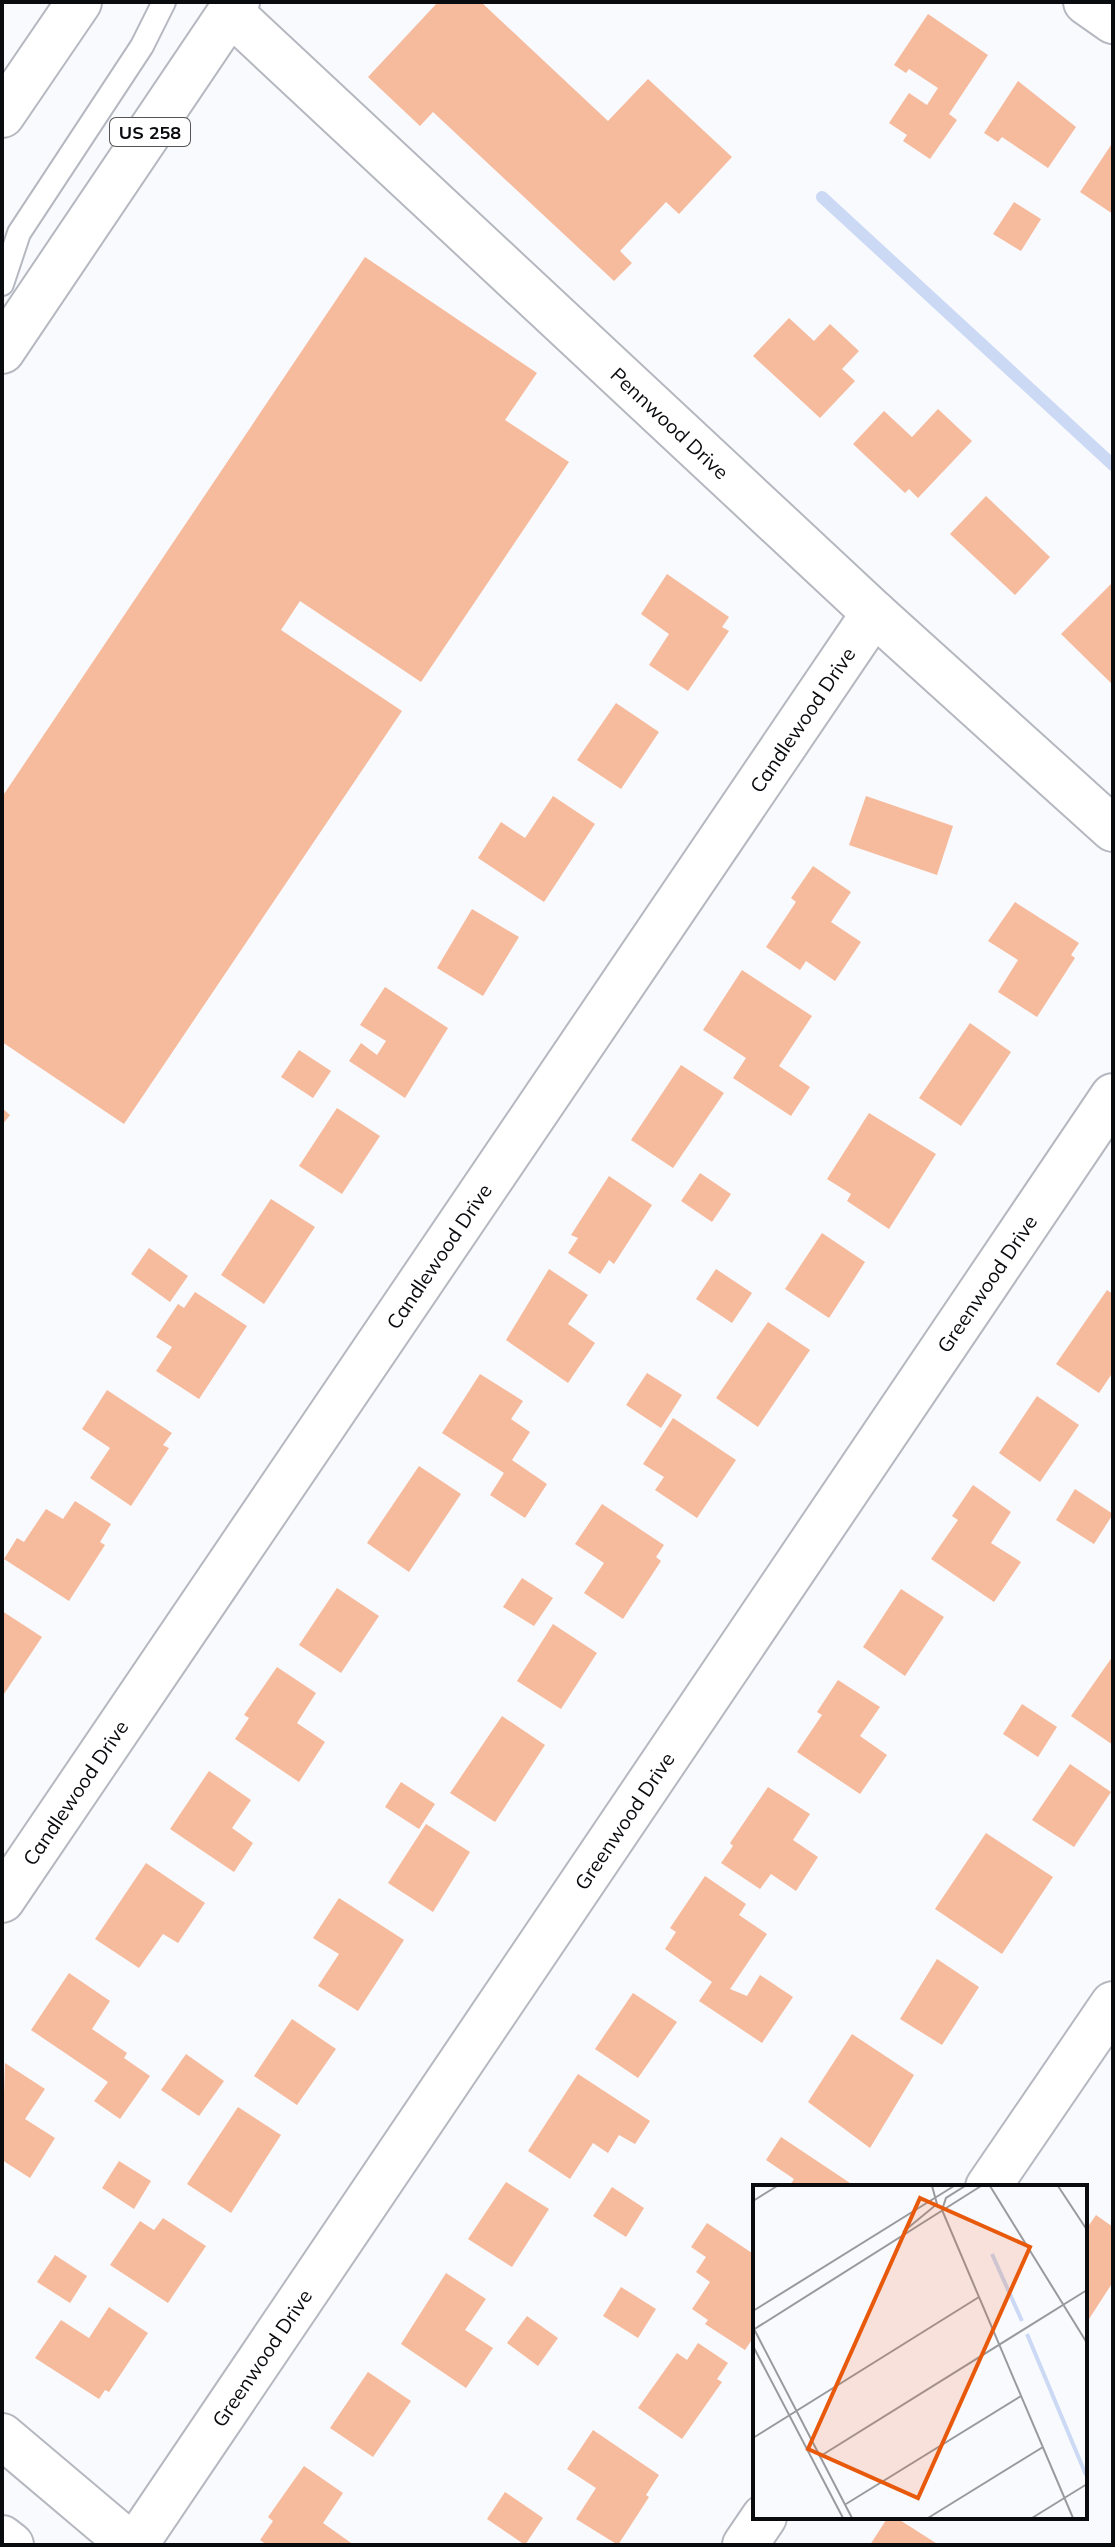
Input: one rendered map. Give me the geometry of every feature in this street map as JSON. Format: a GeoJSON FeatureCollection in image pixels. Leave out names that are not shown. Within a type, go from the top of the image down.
{"type":"FeatureCollection","features":[{"type":"Feature","properties":{"kind":"main road"},"geometry":{"type":"LineString","coordinates":[[2,115],[79,2]]}},
{"type":"Feature","properties":{"kind":"main road"},"geometry":{"type":"LineString","coordinates":[[1086,2],[1113,21]]}},
{"type":"Feature","properties":{"kind":"main road","name":"US 258"},"geometry":{"type":"LineString","coordinates":[[2,351],[230,5]]}},
{"type":"Feature","properties":{"kind":"main road","name":"Pennwood Drive"},"geometry":{"type":"LineString","coordinates":[[230,5],[874,613],[1113,829]]}},
{"type":"Feature","properties":{"kind":"main road","name":"Candlewood Drive"},"geometry":{"type":"LineString","coordinates":[[2,1900],[874,613]]}},
{"type":"Feature","properties":{"kind":"main road","name":"Greenwood Drive"},"geometry":{"type":"LineString","coordinates":[[133,2545],[1113,1096]]}},
{"type":"Feature","properties":{"kind":"main road"},"geometry":{"type":"LineString","coordinates":[[989,2185],[1113,2004]]}},
{"type":"Feature","properties":{"kind":"main road"},"geometry":{"type":"LineString","coordinates":[[2,2436],[133,2545]]}},
{"type":"Feature","properties":{"kind":"main road"},"geometry":{"type":"LineString","coordinates":[[745,2545],[763,2519]]}},
{"type":"Feature","properties":{"kind":"main road"},"geometry":{"type":"LineString","coordinates":[[2,2538],[11,2545]]}},
{"type":"Feature","properties":{"kind":"lane"},"geometry":{"type":"LineString","coordinates":[[2,284],[19,233],[142,46],[164,2]]}},
{"type":"Feature","properties":{"kind":"building"},"geometry":{"type":"Polygon","coordinates":[[[438,2],[481,2],[608,121],[648,79],[732,157],[679,214],[666,202],[620,251],[632,263],[614,281],[433,112],[420,126],[368,77],[438,2]]]}},
{"type":"Feature","properties":{"kind":"building"},"geometry":{"type":"Polygon","coordinates":[[[928,14],[988,55],[949,114],[957,120],[930,159],[903,141],[907,135],[889,123],[909,93],[927,105],[938,88],[909,69],[906,73],[894,65],[928,14]]]}},
{"type":"Feature","properties":{"kind":"building"},"geometry":{"type":"Polygon","coordinates":[[[1018,81],[1076,127],[1048,168],[1002,137],[998,142],[984,133],[1018,81]]]}},
{"type":"Feature","properties":{"kind":"building"},"geometry":{"type":"Polygon","coordinates":[[[1113,142],[1113,214],[1080,192],[1113,142]]]}},
{"type":"Feature","properties":{"kind":"building"},"geometry":{"type":"Polygon","coordinates":[[[1014,202],[1041,219],[1021,251],[993,234],[1014,202]]]}},
{"type":"Feature","properties":{"kind":"building"},"geometry":{"type":"Polygon","coordinates":[[[365,257],[537,373],[505,420],[569,462],[421,682],[300,601],[281,630],[402,711],[124,1124],[2,1042],[2,797],[365,257]]]}},
{"type":"Feature","properties":{"kind":"building"},"geometry":{"type":"Polygon","coordinates":[[[789,318],[814,341],[830,324],[859,351],[842,369],[855,381],[820,418],[753,356],[789,318]]]}},
{"type":"Feature","properties":{"kind":"building"},"geometry":{"type":"Polygon","coordinates":[[[938,409],[972,441],[918,498],[909,489],[905,493],[853,444],[884,411],[912,437],[938,409]]]}},
{"type":"Feature","properties":{"kind":"building"},"geometry":{"type":"Polygon","coordinates":[[[986,496],[1050,557],[1015,595],[950,534],[986,496]]]}},
{"type":"Feature","properties":{"kind":"building"},"geometry":{"type":"Polygon","coordinates":[[[667,574],[729,617],[722,627],[729,631],[688,691],[649,665],[669,634],[641,614],[667,574]]]}},
{"type":"Feature","properties":{"kind":"building"},"geometry":{"type":"Polygon","coordinates":[[[1113,582],[1113,685],[1061,634],[1113,582]]]}},
{"type":"Feature","properties":{"kind":"building"},"geometry":{"type":"Polygon","coordinates":[[[616,703],[659,732],[621,789],[577,760],[616,703]]]}},
{"type":"Feature","properties":{"kind":"building"},"geometry":{"type":"Polygon","coordinates":[[[553,796],[595,824],[544,902],[478,858],[501,822],[525,838],[553,796]]]}},
{"type":"Feature","properties":{"kind":"building"},"geometry":{"type":"Polygon","coordinates":[[[866,796],[953,826],[937,875],[849,845],[866,796]]]}},
{"type":"Feature","properties":{"kind":"building"},"geometry":{"type":"Polygon","coordinates":[[[813,866],[851,892],[831,922],[861,942],[835,981],[806,961],[800,970],[766,947],[796,902],[791,898],[813,866]]]}},
{"type":"Feature","properties":{"kind":"building"},"geometry":{"type":"Polygon","coordinates":[[[1015,902],[1079,943],[1071,955],[1075,958],[1037,1017],[998,992],[1018,960],[988,941],[1015,902]]]}},
{"type":"Feature","properties":{"kind":"building"},"geometry":{"type":"Polygon","coordinates":[[[472,909],[519,937],[483,996],[437,968],[472,909]]]}},
{"type":"Feature","properties":{"kind":"building"},"geometry":{"type":"Polygon","coordinates":[[[742,970],[812,1016],[779,1066],[810,1087],[791,1116],[733,1078],[746,1058],[703,1030],[742,970]]]}},
{"type":"Feature","properties":{"kind":"building"},"geometry":{"type":"Polygon","coordinates":[[[385,987],[448,1028],[405,1098],[349,1061],[361,1043],[377,1055],[386,1041],[360,1025],[385,987]]]}},
{"type":"Feature","properties":{"kind":"building"},"geometry":{"type":"Polygon","coordinates":[[[970,1023],[1011,1052],[961,1126],[919,1098],[970,1023]]]}},
{"type":"Feature","properties":{"kind":"building"},"geometry":{"type":"Polygon","coordinates":[[[299,1050],[331,1071],[313,1098],[281,1077],[299,1050]]]}},
{"type":"Feature","properties":{"kind":"building"},"geometry":{"type":"Polygon","coordinates":[[[681,1065],[724,1093],[673,1168],[631,1140],[681,1065]]]}},
{"type":"Feature","properties":{"kind":"building"},"geometry":{"type":"Polygon","coordinates":[[[2,1108],[10,1115],[2,1125],[2,1108]]]}},
{"type":"Feature","properties":{"kind":"building"},"geometry":{"type":"Polygon","coordinates":[[[337,1108],[380,1136],[342,1194],[299,1166],[337,1108]]]}},
{"type":"Feature","properties":{"kind":"building"},"geometry":{"type":"Polygon","coordinates":[[[869,1113],[936,1154],[889,1229],[847,1201],[851,1194],[827,1179],[869,1113]]]}},
{"type":"Feature","properties":{"kind":"building"},"geometry":{"type":"Polygon","coordinates":[[[700,1173],[731,1194],[712,1222],[681,1201],[700,1173]]]}},
{"type":"Feature","properties":{"kind":"building"},"geometry":{"type":"Polygon","coordinates":[[[609,1176],[652,1205],[614,1264],[609,1260],[600,1274],[568,1253],[578,1238],[571,1235],[609,1176]]]}},
{"type":"Feature","properties":{"kind":"building"},"geometry":{"type":"Polygon","coordinates":[[[271,1199],[315,1227],[264,1304],[221,1275],[271,1199]]]}},
{"type":"Feature","properties":{"kind":"building"},"geometry":{"type":"Polygon","coordinates":[[[822,1233],[865,1262],[829,1318],[785,1289],[822,1233]]]}},
{"type":"Feature","properties":{"kind":"building"},"geometry":{"type":"Polygon","coordinates":[[[149,1248],[188,1276],[170,1302],[131,1274],[149,1248]]]}},
{"type":"Feature","properties":{"kind":"building"},"geometry":{"type":"Polygon","coordinates":[[[549,1269],[588,1295],[568,1324],[595,1343],[568,1383],[506,1340],[549,1269]]]}},
{"type":"Feature","properties":{"kind":"building"},"geometry":{"type":"Polygon","coordinates":[[[716,1269],[752,1293],[732,1323],[696,1299],[716,1269]]]}},
{"type":"Feature","properties":{"kind":"building"},"geometry":{"type":"Polygon","coordinates":[[[1107,1290],[1113,1294],[1113,1372],[1099,1393],[1056,1364],[1107,1290]]]}},
{"type":"Feature","properties":{"kind":"building"},"geometry":{"type":"Polygon","coordinates":[[[195,1292],[247,1326],[199,1399],[156,1371],[172,1347],[156,1337],[178,1304],[184,1308],[195,1292]]]}},
{"type":"Feature","properties":{"kind":"building"},"geometry":{"type":"Polygon","coordinates":[[[768,1322],[810,1350],[758,1427],[716,1398],[768,1322]]]}},
{"type":"Feature","properties":{"kind":"building"},"geometry":{"type":"Polygon","coordinates":[[[647,1373],[682,1395],[661,1428],[626,1405],[647,1373]]]}},
{"type":"Feature","properties":{"kind":"building"},"geometry":{"type":"Polygon","coordinates":[[[480,1374],[523,1401],[511,1419],[530,1432],[512,1460],[547,1484],[525,1518],[490,1495],[504,1473],[442,1433],[480,1374]]]}},
{"type":"Feature","properties":{"kind":"building"},"geometry":{"type":"Polygon","coordinates":[[[107,1390],[172,1433],[163,1445],[169,1448],[131,1506],[90,1478],[110,1448],[82,1429],[107,1390]]]}},
{"type":"Feature","properties":{"kind":"building"},"geometry":{"type":"Polygon","coordinates":[[[1037,1396],[1079,1425],[1040,1482],[999,1453],[1037,1396]]]}},
{"type":"Feature","properties":{"kind":"building"},"geometry":{"type":"Polygon","coordinates":[[[673,1418],[736,1460],[697,1518],[655,1490],[664,1477],[643,1464],[673,1418]]]}},
{"type":"Feature","properties":{"kind":"building"},"geometry":{"type":"Polygon","coordinates":[[[419,1466],[461,1494],[409,1572],[367,1543],[419,1466]]]}},
{"type":"Feature","properties":{"kind":"building"},"geometry":{"type":"Polygon","coordinates":[[[973,1485],[1011,1512],[991,1543],[1021,1562],[994,1602],[931,1559],[958,1520],[952,1516],[973,1485]]]}},
{"type":"Feature","properties":{"kind":"building"},"geometry":{"type":"Polygon","coordinates":[[[1075,1489],[1113,1514],[1094,1544],[1056,1520],[1075,1489]]]}},
{"type":"Feature","properties":{"kind":"building"},"geometry":{"type":"Polygon","coordinates":[[[75,1501],[111,1524],[100,1542],[105,1545],[69,1601],[4,1559],[17,1538],[24,1542],[46,1509],[63,1519],[75,1501]]]}},
{"type":"Feature","properties":{"kind":"building"},"geometry":{"type":"Polygon","coordinates":[[[602,1504],[664,1545],[656,1557],[661,1561],[623,1619],[584,1593],[604,1563],[575,1544],[602,1504]]]}},
{"type":"Feature","properties":{"kind":"building"},"geometry":{"type":"Polygon","coordinates":[[[522,1578],[553,1598],[534,1626],[503,1607],[522,1578]]]}},
{"type":"Feature","properties":{"kind":"building"},"geometry":{"type":"Polygon","coordinates":[[[337,1588],[379,1616],[341,1673],[299,1645],[337,1588]]]}},
{"type":"Feature","properties":{"kind":"building"},"geometry":{"type":"Polygon","coordinates":[[[901,1589],[944,1617],[905,1676],[863,1647],[901,1589]]]}},
{"type":"Feature","properties":{"kind":"building"},"geometry":{"type":"Polygon","coordinates":[[[2,1611],[42,1637],[2,1697],[2,1611]]]}},
{"type":"Feature","properties":{"kind":"building"},"geometry":{"type":"Polygon","coordinates":[[[553,1624],[597,1653],[561,1709],[517,1681],[553,1624]]]}},
{"type":"Feature","properties":{"kind":"building"},"geometry":{"type":"Polygon","coordinates":[[[1113,1656],[1113,1745],[1071,1716],[1113,1656]]]}},
{"type":"Feature","properties":{"kind":"building"},"geometry":{"type":"Polygon","coordinates":[[[277,1667],[316,1693],[297,1723],[325,1742],[299,1782],[235,1739],[249,1718],[244,1715],[277,1667]]]}},
{"type":"Feature","properties":{"kind":"building"},"geometry":{"type":"Polygon","coordinates":[[[838,1680],[880,1707],[860,1736],[887,1755],[860,1794],[797,1752],[822,1715],[817,1712],[838,1680]]]}},
{"type":"Feature","properties":{"kind":"building"},"geometry":{"type":"Polygon","coordinates":[[[1022,1704],[1057,1727],[1038,1757],[1003,1734],[1022,1704]]]}},
{"type":"Feature","properties":{"kind":"building"},"geometry":{"type":"Polygon","coordinates":[[[502,1716],[545,1745],[495,1822],[450,1793],[502,1716]]]}},
{"type":"Feature","properties":{"kind":"building"},"geometry":{"type":"Polygon","coordinates":[[[1070,1764],[1111,1792],[1074,1847],[1032,1820],[1070,1764]]]}},
{"type":"Feature","properties":{"kind":"building"},"geometry":{"type":"Polygon","coordinates":[[[209,1771],[251,1800],[232,1828],[253,1843],[234,1872],[170,1829],[209,1771]]]}},
{"type":"Feature","properties":{"kind":"building"},"geometry":{"type":"Polygon","coordinates":[[[401,1782],[435,1804],[419,1829],[385,1807],[401,1782]]]}},
{"type":"Feature","properties":{"kind":"building"},"geometry":{"type":"Polygon","coordinates":[[[768,1787],[810,1814],[793,1840],[818,1857],[796,1891],[771,1874],[760,1889],[721,1863],[733,1846],[730,1843],[768,1787]]]}},
{"type":"Feature","properties":{"kind":"building"},"geometry":{"type":"Polygon","coordinates":[[[426,1824],[470,1852],[433,1912],[388,1883],[426,1824]]]}},
{"type":"Feature","properties":{"kind":"building"},"geometry":{"type":"Polygon","coordinates":[[[986,1833],[1053,1877],[1002,1954],[935,1909],[986,1833]]]}},
{"type":"Feature","properties":{"kind":"building"},"geometry":{"type":"Polygon","coordinates":[[[146,1863],[205,1903],[178,1943],[163,1934],[139,1968],[95,1939],[146,1863]]]}},
{"type":"Feature","properties":{"kind":"building"},"geometry":{"type":"Polygon","coordinates":[[[705,1876],[746,1904],[739,1915],[767,1934],[730,1989],[747,1996],[760,1975],[793,1997],[762,2043],[699,2001],[712,1982],[665,1949],[676,1932],[670,1928],[705,1876]]]}},
{"type":"Feature","properties":{"kind":"building"},"geometry":{"type":"Polygon","coordinates":[[[339,1898],[404,1940],[358,2011],[318,1986],[339,1954],[313,1938],[339,1898]]]}},
{"type":"Feature","properties":{"kind":"building"},"geometry":{"type":"Polygon","coordinates":[[[937,1959],[979,1987],[942,2045],[900,2019],[937,1959]]]}},
{"type":"Feature","properties":{"kind":"building"},"geometry":{"type":"Polygon","coordinates":[[[69,1973],[110,2001],[92,2029],[127,2053],[124,2058],[150,2076],[120,2119],[94,2101],[108,2082],[31,2030],[69,1973]]]}},
{"type":"Feature","properties":{"kind":"building"},"geometry":{"type":"Polygon","coordinates":[[[633,1993],[677,2022],[638,2078],[595,2049],[633,1993]]]}},
{"type":"Feature","properties":{"kind":"building"},"geometry":{"type":"Polygon","coordinates":[[[292,2019],[336,2049],[297,2105],[254,2076],[292,2019]]]}},
{"type":"Feature","properties":{"kind":"building"},"geometry":{"type":"Polygon","coordinates":[[[852,2034],[914,2075],[870,2148],[808,2102],[852,2034]]]}},
{"type":"Feature","properties":{"kind":"building"},"geometry":{"type":"Polygon","coordinates":[[[186,2054],[224,2081],[199,2116],[161,2090],[186,2054]]]}},
{"type":"Feature","properties":{"kind":"building"},"geometry":{"type":"Polygon","coordinates":[[[5,2063],[45,2089],[25,2119],[55,2138],[30,2178],[2,2160],[5,2063]]]}},
{"type":"Feature","properties":{"kind":"building"},"geometry":{"type":"Polygon","coordinates":[[[578,2074],[650,2121],[635,2144],[619,2135],[608,2153],[593,2143],[570,2179],[528,2151],[578,2074]]]}},
{"type":"Feature","properties":{"kind":"building"},"geometry":{"type":"Polygon","coordinates":[[[238,2107],[281,2135],[231,2213],[187,2184],[238,2107]]]}},
{"type":"Feature","properties":{"kind":"building"},"geometry":{"type":"Polygon","coordinates":[[[781,2137],[853,2185],[790,2185],[794,2179],[766,2160],[781,2137]]]}},
{"type":"Feature","properties":{"kind":"building"},"geometry":{"type":"Polygon","coordinates":[[[119,2161],[151,2181],[134,2209],[102,2188],[119,2161]]]}},
{"type":"Feature","properties":{"kind":"building"},"geometry":{"type":"Polygon","coordinates":[[[506,2182],[549,2209],[512,2267],[468,2239],[506,2182]]]}},
{"type":"Feature","properties":{"kind":"building"},"geometry":{"type":"Polygon","coordinates":[[[612,2187],[644,2208],[626,2237],[593,2216],[612,2187]]]}},
{"type":"Feature","properties":{"kind":"building"},"geometry":{"type":"Polygon","coordinates":[[[1096,2215],[1113,2227],[1113,2282],[1089,2319],[1087,2318],[1087,2228],[1096,2215]]]}},
{"type":"Feature","properties":{"kind":"building"},"geometry":{"type":"Polygon","coordinates":[[[163,2218],[206,2246],[168,2303],[110,2265],[140,2221],[154,2230],[163,2218]]]}},
{"type":"Feature","properties":{"kind":"building"},"geometry":{"type":"Polygon","coordinates":[[[707,2223],[753,2254],[753,2338],[745,2350],[705,2324],[708,2320],[692,2309],[710,2282],[696,2272],[706,2257],[691,2247],[707,2223]]]}},
{"type":"Feature","properties":{"kind":"building"},"geometry":{"type":"Polygon","coordinates":[[[55,2255],[87,2276],[70,2303],[37,2282],[55,2255]]]}},
{"type":"Feature","properties":{"kind":"building"},"geometry":{"type":"Polygon","coordinates":[[[446,2273],[486,2299],[465,2330],[493,2348],[466,2388],[401,2344],[446,2273]]]}},
{"type":"Feature","properties":{"kind":"building"},"geometry":{"type":"Polygon","coordinates":[[[621,2287],[656,2309],[638,2338],[603,2316],[621,2287]]]}},
{"type":"Feature","properties":{"kind":"building"},"geometry":{"type":"Polygon","coordinates":[[[109,2307],[148,2333],[109,2392],[105,2390],[99,2399],[35,2358],[61,2320],[89,2338],[109,2307]]]}},
{"type":"Feature","properties":{"kind":"building"},"geometry":{"type":"Polygon","coordinates":[[[527,2316],[558,2338],[538,2366],[507,2343],[527,2316]]]}},
{"type":"Feature","properties":{"kind":"building"},"geometry":{"type":"Polygon","coordinates":[[[698,2343],[728,2363],[717,2379],[722,2382],[682,2439],[638,2408],[677,2353],[687,2360],[698,2343]]]}},
{"type":"Feature","properties":{"kind":"building"},"geometry":{"type":"Polygon","coordinates":[[[368,2372],[411,2401],[373,2457],[330,2428],[368,2372]]]}},
{"type":"Feature","properties":{"kind":"building"},"geometry":{"type":"Polygon","coordinates":[[[593,2430],[659,2475],[646,2495],[649,2497],[618,2545],[576,2519],[596,2488],[567,2469],[593,2430]]]}},
{"type":"Feature","properties":{"kind":"building"},"geometry":{"type":"Polygon","coordinates":[[[304,2466],[343,2493],[323,2523],[354,2545],[267,2545],[260,2540],[273,2521],[268,2517],[304,2466]]]}},
{"type":"Feature","properties":{"kind":"building"},"geometry":{"type":"Polygon","coordinates":[[[505,2492],[543,2518],[525,2545],[487,2519],[505,2492]]]}},
{"type":"Feature","properties":{"kind":"building"},"geometry":{"type":"Polygon","coordinates":[[[887,2519],[898,2519],[939,2545],[870,2545],[887,2519]]]}},
{"type":"Feature","properties":{"kind":"waterway"},"geometry":{"type":"LineString","coordinates":[[822,197],[1113,465]]}}]}
